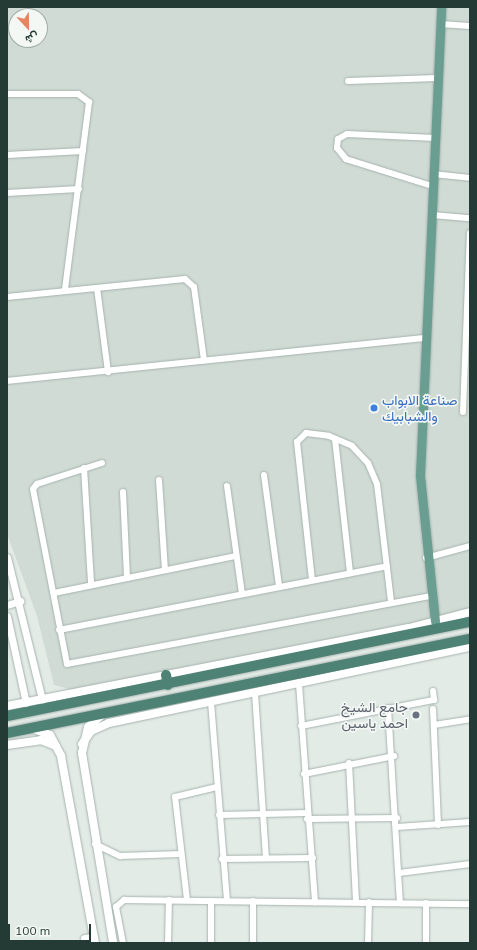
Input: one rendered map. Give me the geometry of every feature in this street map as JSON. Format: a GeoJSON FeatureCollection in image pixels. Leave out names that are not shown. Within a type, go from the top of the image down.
{"type":"FeatureCollection","features":[{"type":"Feature","properties":{"kind":"highway"},"geometry":{"type":"LineString","coordinates":[[7,716],[166,680],[441,623],[470,622]]}},
{"type":"Feature","properties":{"kind":"highway"},"geometry":{"type":"LineString","coordinates":[[7,733],[103,715],[167,707],[404,658],[470,639]]}},
{"type":"Feature","properties":{"kind":"main road"},"geometry":{"type":"LineString","coordinates":[[441,7],[420,475],[426,558],[431,596],[441,623],[470,612]]}},
{"type":"Feature","properties":{"kind":"main road"},"geometry":{"type":"LineString","coordinates":[[82,744],[91,731],[103,725],[167,707],[211,702],[299,684],[404,658],[470,647]]}},
{"type":"Feature","properties":{"kind":"main road"},"geometry":{"type":"LineString","coordinates":[[7,706],[166,680]]}},
{"type":"Feature","properties":{"kind":"main road"},"geometry":{"type":"LineString","coordinates":[[103,715],[88,727],[82,744],[94,843],[113,943]]}},
{"type":"Feature","properties":{"kind":"main road"},"geometry":{"type":"LineString","coordinates":[[33,729],[50,735],[59,751],[64,769],[95,940],[86,941]]}},
{"type":"Feature","properties":{"kind":"main road"},"geometry":{"type":"LineString","coordinates":[[7,745],[46,741],[59,751]]}},
{"type":"Feature","properties":{"kind":"street"},"geometry":{"type":"LineString","coordinates":[[440,24],[470,26]]}},
{"type":"Feature","properties":{"kind":"street"},"geometry":{"type":"LineString","coordinates":[[348,81],[437,78]]}},
{"type":"Feature","properties":{"kind":"street"},"geometry":{"type":"LineString","coordinates":[[7,94],[85,95],[89,109],[65,290]]}},
{"type":"Feature","properties":{"kind":"street"},"geometry":{"type":"LineString","coordinates":[[432,186],[346,159],[337,148],[338,140],[347,134],[435,138]]}},
{"type":"Feature","properties":{"kind":"street"},"geometry":{"type":"LineString","coordinates":[[7,155],[83,151]]}},
{"type":"Feature","properties":{"kind":"street"},"geometry":{"type":"LineString","coordinates":[[433,174],[470,178]]}},
{"type":"Feature","properties":{"kind":"street"},"geometry":{"type":"LineString","coordinates":[[7,193],[79,189]]}},
{"type":"Feature","properties":{"kind":"street"},"geometry":{"type":"LineString","coordinates":[[432,215],[470,218]]}},
{"type":"Feature","properties":{"kind":"street"},"geometry":{"type":"LineString","coordinates":[[463,412],[468,340],[470,233]]}},
{"type":"Feature","properties":{"kind":"street"},"geometry":{"type":"LineString","coordinates":[[7,297],[65,290],[189,281],[194,287],[204,360]]}},
{"type":"Feature","properties":{"kind":"street"},"geometry":{"type":"LineString","coordinates":[[98,288],[108,372]]}},
{"type":"Feature","properties":{"kind":"street"},"geometry":{"type":"LineString","coordinates":[[7,380],[108,372],[204,360],[426,338]]}},
{"type":"Feature","properties":{"kind":"street"},"geometry":{"type":"LineString","coordinates":[[312,580],[297,442],[306,433],[335,439],[360,453],[375,477],[391,602]]}},
{"type":"Feature","properties":{"kind":"street"},"geometry":{"type":"LineString","coordinates":[[335,439],[350,573]]}},
{"type":"Feature","properties":{"kind":"street"},"geometry":{"type":"LineString","coordinates":[[102,463],[37,484],[33,489],[54,593],[64,660],[76,665],[391,602],[431,596]]}},
{"type":"Feature","properties":{"kind":"street"},"geometry":{"type":"LineString","coordinates":[[84,468],[92,584]]}},
{"type":"Feature","properties":{"kind":"street"},"geometry":{"type":"LineString","coordinates":[[264,475],[279,586]]}},
{"type":"Feature","properties":{"kind":"street"},"geometry":{"type":"LineString","coordinates":[[159,480],[165,570]]}},
{"type":"Feature","properties":{"kind":"street"},"geometry":{"type":"LineString","coordinates":[[227,486],[242,594]]}},
{"type":"Feature","properties":{"kind":"street"},"geometry":{"type":"LineString","coordinates":[[123,492],[127,578]]}},
{"type":"Feature","properties":{"kind":"street"},"geometry":{"type":"LineString","coordinates":[[426,558],[470,546]]}},
{"type":"Feature","properties":{"kind":"street"},"geometry":{"type":"LineString","coordinates":[[54,593],[92,584],[236,556]]}},
{"type":"Feature","properties":{"kind":"street"},"geometry":{"type":"LineString","coordinates":[[7,558],[20,601],[42,700]]}},
{"type":"Feature","properties":{"kind":"street"},"geometry":{"type":"LineString","coordinates":[[59,630],[387,566]]}},
{"type":"Feature","properties":{"kind":"street"},"geometry":{"type":"LineString","coordinates":[[7,605],[20,601]]}},
{"type":"Feature","properties":{"kind":"street"},"geometry":{"type":"LineString","coordinates":[[7,616],[26,703]]}},
{"type":"Feature","properties":{"kind":"street"},"geometry":{"type":"LineString","coordinates":[[299,684],[307,816],[313,858],[315,902]]}},
{"type":"Feature","properties":{"kind":"street"},"geometry":{"type":"LineString","coordinates":[[301,726],[434,700],[433,691]]}},
{"type":"Feature","properties":{"kind":"street"},"geometry":{"type":"LineString","coordinates":[[255,693],[266,858]]}},
{"type":"Feature","properties":{"kind":"street"},"geometry":{"type":"LineString","coordinates":[[211,702],[222,859],[227,901]]}},
{"type":"Feature","properties":{"kind":"street"},"geometry":{"type":"LineString","coordinates":[[388,708],[394,756],[400,903]]}},
{"type":"Feature","properties":{"kind":"street"},"geometry":{"type":"LineString","coordinates":[[433,709],[438,824]]}},
{"type":"Feature","properties":{"kind":"street"},"geometry":{"type":"LineString","coordinates":[[434,725],[470,719]]}},
{"type":"Feature","properties":{"kind":"street"},"geometry":{"type":"LineString","coordinates":[[304,774],[394,756]]}},
{"type":"Feature","properties":{"kind":"street"},"geometry":{"type":"LineString","coordinates":[[349,764],[356,902]]}},
{"type":"Feature","properties":{"kind":"street"},"geometry":{"type":"LineString","coordinates":[[187,900],[175,797],[217,787]]}},
{"type":"Feature","properties":{"kind":"street"},"geometry":{"type":"LineString","coordinates":[[219,816],[264,814],[352,819],[397,818]]}},
{"type":"Feature","properties":{"kind":"street"},"geometry":{"type":"LineString","coordinates":[[397,827],[470,822]]}},
{"type":"Feature","properties":{"kind":"street"},"geometry":{"type":"LineString","coordinates":[[94,843],[120,856],[181,854]]}},
{"type":"Feature","properties":{"kind":"street"},"geometry":{"type":"LineString","coordinates":[[222,859],[313,858]]}},
{"type":"Feature","properties":{"kind":"street"},"geometry":{"type":"LineString","coordinates":[[399,873],[470,864]]}},
{"type":"Feature","properties":{"kind":"street"},"geometry":{"type":"LineString","coordinates":[[168,943],[169,900]]}},
{"type":"Feature","properties":{"kind":"street"},"geometry":{"type":"LineString","coordinates":[[123,943],[118,902],[187,900],[470,904]]}},
{"type":"Feature","properties":{"kind":"street"},"geometry":{"type":"LineString","coordinates":[[211,901],[211,943]]}},
{"type":"Feature","properties":{"kind":"street"},"geometry":{"type":"LineString","coordinates":[[253,901],[253,943]]}},
{"type":"Feature","properties":{"kind":"street"},"geometry":{"type":"LineString","coordinates":[[368,943],[369,902]]}},
{"type":"Feature","properties":{"kind":"street"},"geometry":{"type":"LineString","coordinates":[[426,903],[426,943]]}},
{"type":"Feature","properties":{"kind":"shaded area"},"geometry":{"type":"Polygon","coordinates":[[[7,7],[470,7],[470,616],[73,690],[54,685],[37,616],[7,534],[7,7]]]}},
{"type":"Feature","properties":{"kind":"place","name":"صناعة الابواب والشبابيك"},"geometry":{"type":"Point","coordinates":[374,408]}},
{"type":"Feature","properties":{"kind":"place","name":"جامع الشيخ احمد ياسين"},"geometry":{"type":"Point","coordinates":[416,715]}}]}
